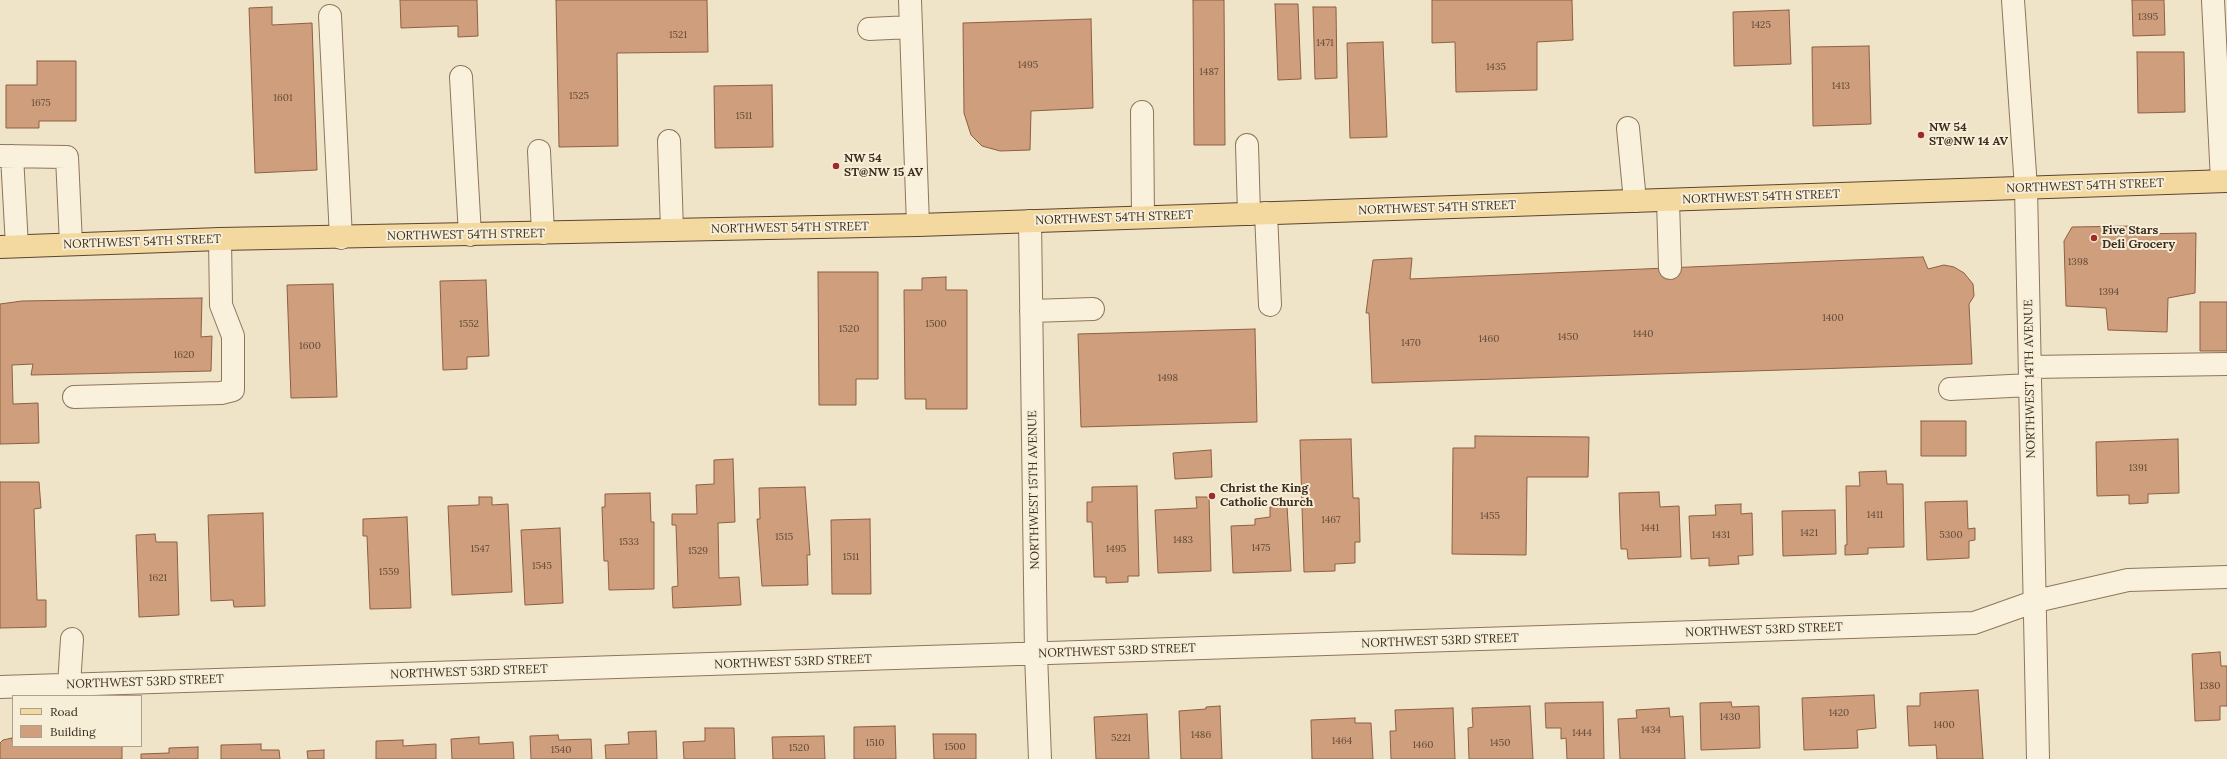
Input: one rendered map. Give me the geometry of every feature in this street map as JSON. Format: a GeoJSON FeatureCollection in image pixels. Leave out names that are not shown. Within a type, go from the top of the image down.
{"type":"FeatureCollection","features":[{"type":"Feature","properties":{"kind":"main road","name":"NORTHWEST 54TH STREET"},"geometry":{"type":"LineString","coordinates":[[8,246],[220,239],[341,238],[918,225],[2224,181]]}},
{"type":"Feature","properties":{"kind":"street"},"geometry":{"type":"LineString","coordinates":[[910,0],[918,225]]}},
{"type":"Feature","properties":{"kind":"street","name":"NORTHWEST 14TH AVENUE"},"geometry":{"type":"LineString","coordinates":[[2013,0],[2026,188],[2036,601],[2038,759]]}},
{"type":"Feature","properties":{"kind":"street"},"geometry":{"type":"LineString","coordinates":[[2213,0],[2224,181]]}},
{"type":"Feature","properties":{"kind":"street"},"geometry":{"type":"LineString","coordinates":[[330,16],[341,238]]}},
{"type":"Feature","properties":{"kind":"street"},"geometry":{"type":"LineString","coordinates":[[869,29],[911,27]]}},
{"type":"Feature","properties":{"kind":"street"},"geometry":{"type":"LineString","coordinates":[[461,77],[470,235]]}},
{"type":"Feature","properties":{"kind":"street"},"geometry":{"type":"LineString","coordinates":[[1142,112],[1143,217]]}},
{"type":"Feature","properties":{"kind":"street"},"geometry":{"type":"LineString","coordinates":[[1628,128],[1635,201]]}},
{"type":"Feature","properties":{"kind":"street"},"geometry":{"type":"LineString","coordinates":[[669,141],[672,230]]}},
{"type":"Feature","properties":{"kind":"street"},"geometry":{"type":"LineString","coordinates":[[1247,145],[1270,305]]}},
{"type":"Feature","properties":{"kind":"street"},"geometry":{"type":"LineString","coordinates":[[539,151],[544,233]]}},
{"type":"Feature","properties":{"kind":"street"},"geometry":{"type":"LineString","coordinates":[[8,246],[6,156],[67,158],[71,244]]}},
{"type":"Feature","properties":{"kind":"street"},"geometry":{"type":"LineString","coordinates":[[1668,200],[1670,268]]}},
{"type":"Feature","properties":{"kind":"street","name":"NORTHWEST 15TH AVENUE"},"geometry":{"type":"LineString","coordinates":[[1030,221],[1036,654],[1040,759]]}},
{"type":"Feature","properties":{"kind":"street"},"geometry":{"type":"LineString","coordinates":[[74,397],[221,393],[233,390],[233,336],[221,305],[220,239]]}},
{"type":"Feature","properties":{"kind":"street"},"geometry":{"type":"LineString","coordinates":[[1031,311],[1093,309]]}},
{"type":"Feature","properties":{"kind":"street"},"geometry":{"type":"LineString","coordinates":[[1950,389],[2030,376],[2227,364]]}},
{"type":"Feature","properties":{"kind":"street","name":"NORTHWEST 53RD STREET"},"geometry":{"type":"LineString","coordinates":[[0,687],[1974,623],[2036,601],[2128,580],[2227,577]]}},
{"type":"Feature","properties":{"kind":"street"},"geometry":{"type":"LineString","coordinates":[[69,685],[72,639]]}},
{"type":"Feature","properties":{"kind":"building"},"geometry":{"type":"Polygon","coordinates":[[[400,0],[477,0],[478,36],[458,37],[458,26],[401,28],[400,0]]]}},
{"type":"Feature","properties":{"kind":"building"},"geometry":{"type":"Polygon","coordinates":[[[556,0],[707,0],[708,52],[617,53],[618,146],[559,147],[556,0]]]}},
{"type":"Feature","properties":{"kind":"building"},"geometry":{"type":"Polygon","coordinates":[[[1193,0],[1224,0],[1225,145],[1194,145],[1193,0]]]}},
{"type":"Feature","properties":{"kind":"building"},"geometry":{"type":"Polygon","coordinates":[[[1432,0],[1572,0],[1573,40],[1537,42],[1537,90],[1456,92],[1455,42],[1432,43],[1432,0]]]}},
{"type":"Feature","properties":{"kind":"building"},"geometry":{"type":"Polygon","coordinates":[[[2132,0],[2164,0],[2165,35],[2133,36],[2132,0]]]}},
{"type":"Feature","properties":{"kind":"building"},"geometry":{"type":"Polygon","coordinates":[[[1275,4],[1298,4],[1301,79],[1278,80],[1275,4]]]}},
{"type":"Feature","properties":{"kind":"building"},"geometry":{"type":"Polygon","coordinates":[[[272,7],[272,25],[312,23],[317,170],[255,173],[249,8],[272,7]]]}},
{"type":"Feature","properties":{"kind":"building"},"geometry":{"type":"Polygon","coordinates":[[[1313,7],[1336,7],[1337,78],[1315,79],[1313,7]]]}},
{"type":"Feature","properties":{"kind":"building"},"geometry":{"type":"Polygon","coordinates":[[[1789,10],[1791,64],[1734,66],[1733,12],[1789,10]]]}},
{"type":"Feature","properties":{"kind":"building"},"geometry":{"type":"Polygon","coordinates":[[[1091,19],[1093,108],[1031,111],[1030,150],[1000,151],[982,146],[971,135],[964,113],[963,23],[1091,19]]]}},
{"type":"Feature","properties":{"kind":"building"},"geometry":{"type":"Polygon","coordinates":[[[1383,42],[1387,137],[1350,138],[1347,43],[1383,42]]]}},
{"type":"Feature","properties":{"kind":"building"},"geometry":{"type":"Polygon","coordinates":[[[1869,46],[1871,124],[1813,126],[1812,47],[1869,46]]]}},
{"type":"Feature","properties":{"kind":"building"},"geometry":{"type":"Polygon","coordinates":[[[2137,52],[2184,52],[2185,112],[2138,113],[2137,52]]]}},
{"type":"Feature","properties":{"kind":"building"},"geometry":{"type":"Polygon","coordinates":[[[37,61],[76,61],[76,121],[39,121],[39,128],[6,128],[6,85],[37,85],[37,61]]]}},
{"type":"Feature","properties":{"kind":"building"},"geometry":{"type":"Polygon","coordinates":[[[772,85],[773,147],[715,148],[714,86],[772,85]]]}},
{"type":"Feature","properties":{"kind":"building"},"geometry":{"type":"Polygon","coordinates":[[[2134,226],[2134,234],[2196,233],[2195,293],[2168,298],[2167,332],[2108,330],[2106,308],[2066,306],[2064,241],[2072,227],[2134,226]]]}},
{"type":"Feature","properties":{"kind":"building"},"geometry":{"type":"Polygon","coordinates":[[[1923,257],[1928,269],[1944,265],[1954,267],[1964,273],[1973,284],[1974,296],[1969,304],[1972,364],[1372,383],[1369,313],[1366,313],[1373,260],[1412,258],[1410,279],[1923,257]]]}},
{"type":"Feature","properties":{"kind":"building"},"geometry":{"type":"Polygon","coordinates":[[[818,272],[878,272],[878,379],[856,379],[856,405],[819,405],[818,272]]]}},
{"type":"Feature","properties":{"kind":"building"},"geometry":{"type":"Polygon","coordinates":[[[946,277],[946,290],[967,290],[967,409],[926,409],[926,399],[905,399],[904,290],[922,290],[922,278],[946,277]]]}},
{"type":"Feature","properties":{"kind":"building"},"geometry":{"type":"Polygon","coordinates":[[[486,280],[489,356],[467,357],[467,369],[443,370],[440,281],[486,280]]]}},
{"type":"Feature","properties":{"kind":"building"},"geometry":{"type":"Polygon","coordinates":[[[333,284],[337,397],[291,398],[287,285],[333,284]]]}},
{"type":"Feature","properties":{"kind":"building"},"geometry":{"type":"Polygon","coordinates":[[[202,298],[201,337],[212,336],[211,371],[31,375],[33,364],[12,365],[13,404],[38,403],[39,443],[0,444],[0,304],[22,301],[202,298]]]}},
{"type":"Feature","properties":{"kind":"building"},"geometry":{"type":"Polygon","coordinates":[[[2200,302],[2227,302],[2227,351],[2200,351],[2200,302]]]}},
{"type":"Feature","properties":{"kind":"building"},"geometry":{"type":"Polygon","coordinates":[[[1255,329],[1257,422],[1081,427],[1078,334],[1255,329]]]}},
{"type":"Feature","properties":{"kind":"building"},"geometry":{"type":"Polygon","coordinates":[[[1921,421],[1966,421],[1966,456],[1921,456],[1921,421]]]}},
{"type":"Feature","properties":{"kind":"building"},"geometry":{"type":"Polygon","coordinates":[[[1475,436],[1589,437],[1588,477],[1527,477],[1526,555],[1452,554],[1453,448],[1475,448],[1475,436]]]}},
{"type":"Feature","properties":{"kind":"building"},"geometry":{"type":"Polygon","coordinates":[[[1351,439],[1353,498],[1359,498],[1360,542],[1355,542],[1355,563],[1335,564],[1335,571],[1304,572],[1300,440],[1351,439]]]}},
{"type":"Feature","properties":{"kind":"building"},"geometry":{"type":"Polygon","coordinates":[[[2178,439],[2179,493],[2148,494],[2148,503],[2129,504],[2129,495],[2097,496],[2096,442],[2178,439]]]}},
{"type":"Feature","properties":{"kind":"building"},"geometry":{"type":"Polygon","coordinates":[[[1211,450],[1212,477],[1175,479],[1173,453],[1211,450]]]}},
{"type":"Feature","properties":{"kind":"building"},"geometry":{"type":"Polygon","coordinates":[[[733,459],[735,522],[718,523],[719,578],[739,577],[741,605],[673,608],[672,587],[678,586],[676,525],[672,525],[672,514],[697,514],[696,485],[714,484],[714,460],[733,459]]]}},
{"type":"Feature","properties":{"kind":"building"},"geometry":{"type":"Polygon","coordinates":[[[1886,471],[1887,484],[1903,484],[1904,547],[1868,548],[1868,554],[1845,555],[1845,545],[1847,545],[1846,486],[1860,486],[1859,472],[1886,471]]]}},
{"type":"Feature","properties":{"kind":"building"},"geometry":{"type":"Polygon","coordinates":[[[0,482],[39,482],[41,508],[34,509],[37,600],[46,600],[46,627],[0,628],[0,482]]]}},
{"type":"Feature","properties":{"kind":"building"},"geometry":{"type":"Polygon","coordinates":[[[1137,486],[1139,576],[1128,576],[1128,582],[1106,583],[1106,577],[1094,577],[1092,522],[1087,522],[1087,502],[1092,502],[1092,487],[1137,486]]]}},
{"type":"Feature","properties":{"kind":"building"},"geometry":{"type":"Polygon","coordinates":[[[805,487],[810,555],[807,555],[808,585],[762,586],[757,519],[760,519],[759,488],[805,487]]]}},
{"type":"Feature","properties":{"kind":"building"},"geometry":{"type":"Polygon","coordinates":[[[1659,492],[1660,507],[1679,506],[1681,557],[1628,559],[1627,549],[1621,549],[1619,493],[1659,492]]]}},
{"type":"Feature","properties":{"kind":"building"},"geometry":{"type":"Polygon","coordinates":[[[650,493],[651,522],[654,522],[654,589],[609,590],[608,561],[604,561],[602,507],[605,507],[605,494],[650,493]]]}},
{"type":"Feature","properties":{"kind":"building"},"geometry":{"type":"Polygon","coordinates":[[[479,497],[492,497],[492,505],[508,504],[512,592],[452,595],[448,506],[479,505],[479,497]]]}},
{"type":"Feature","properties":{"kind":"building"},"geometry":{"type":"Polygon","coordinates":[[[1196,497],[1209,497],[1211,571],[1158,573],[1155,510],[1197,508],[1196,497]]]}},
{"type":"Feature","properties":{"kind":"building"},"geometry":{"type":"Polygon","coordinates":[[[1967,501],[1968,529],[1975,528],[1975,540],[1969,541],[1969,558],[1927,560],[1925,502],[1967,501]]]}},
{"type":"Feature","properties":{"kind":"building"},"geometry":{"type":"Polygon","coordinates":[[[1741,504],[1741,514],[1752,513],[1753,555],[1738,556],[1739,564],[1709,566],[1709,558],[1691,559],[1689,516],[1716,515],[1715,505],[1741,504]]]}},
{"type":"Feature","properties":{"kind":"building"},"geometry":{"type":"Polygon","coordinates":[[[1287,506],[1291,571],[1233,573],[1231,526],[1255,525],[1255,519],[1270,517],[1270,507],[1287,506]]]}},
{"type":"Feature","properties":{"kind":"building"},"geometry":{"type":"Polygon","coordinates":[[[1835,510],[1836,554],[1783,556],[1782,511],[1835,510]]]}},
{"type":"Feature","properties":{"kind":"building"},"geometry":{"type":"Polygon","coordinates":[[[263,513],[265,606],[234,607],[233,600],[211,601],[208,515],[263,513]]]}},
{"type":"Feature","properties":{"kind":"building"},"geometry":{"type":"Polygon","coordinates":[[[407,517],[411,608],[370,609],[367,536],[363,536],[363,519],[407,517]]]}},
{"type":"Feature","properties":{"kind":"building"},"geometry":{"type":"Polygon","coordinates":[[[870,519],[871,594],[832,594],[831,520],[870,519]]]}},
{"type":"Feature","properties":{"kind":"building"},"geometry":{"type":"Polygon","coordinates":[[[560,528],[563,603],[525,605],[521,530],[560,528]]]}},
{"type":"Feature","properties":{"kind":"building"},"geometry":{"type":"Polygon","coordinates":[[[155,534],[156,542],[177,542],[179,615],[139,617],[136,535],[155,534]]]}},
{"type":"Feature","properties":{"kind":"building"},"geometry":{"type":"Polygon","coordinates":[[[2220,652],[2221,666],[2227,666],[2227,706],[2220,706],[2220,720],[2195,721],[2192,654],[2220,652]]]}},
{"type":"Feature","properties":{"kind":"building"},"geometry":{"type":"Polygon","coordinates":[[[1978,690],[1983,759],[1937,759],[1936,745],[1909,746],[1907,706],[1920,706],[1920,693],[1978,690]]]}},
{"type":"Feature","properties":{"kind":"building"},"geometry":{"type":"Polygon","coordinates":[[[1874,695],[1876,728],[1857,730],[1858,748],[1804,750],[1802,698],[1874,695]]]}},
{"type":"Feature","properties":{"kind":"building"},"geometry":{"type":"Polygon","coordinates":[[[1603,702],[1604,759],[1567,759],[1566,738],[1561,739],[1561,728],[1546,728],[1545,703],[1603,702]]]}},
{"type":"Feature","properties":{"kind":"building"},"geometry":{"type":"Polygon","coordinates":[[[1731,702],[1732,707],[1759,706],[1760,748],[1701,750],[1700,703],[1731,702]]]}},
{"type":"Feature","properties":{"kind":"building"},"geometry":{"type":"Polygon","coordinates":[[[1220,706],[1222,759],[1181,759],[1179,711],[1206,709],[1206,707],[1220,706]]]}},
{"type":"Feature","properties":{"kind":"building"},"geometry":{"type":"Polygon","coordinates":[[[1530,706],[1533,759],[1469,759],[1468,728],[1473,727],[1472,708],[1530,706]]]}},
{"type":"Feature","properties":{"kind":"building"},"geometry":{"type":"Polygon","coordinates":[[[1453,708],[1455,759],[1391,759],[1390,731],[1396,731],[1395,710],[1453,708]]]}},
{"type":"Feature","properties":{"kind":"building"},"geometry":{"type":"Polygon","coordinates":[[[1669,708],[1670,717],[1683,716],[1685,759],[1620,759],[1618,719],[1637,718],[1636,710],[1669,708]]]}},
{"type":"Feature","properties":{"kind":"building"},"geometry":{"type":"Polygon","coordinates":[[[1147,714],[1149,759],[1096,759],[1094,717],[1147,714]]]}},
{"type":"Feature","properties":{"kind":"building"},"geometry":{"type":"Polygon","coordinates":[[[1355,718],[1355,723],[1371,723],[1373,759],[1312,759],[1311,720],[1355,718]]]}},
{"type":"Feature","properties":{"kind":"building"},"geometry":{"type":"Polygon","coordinates":[[[895,726],[896,759],[854,759],[854,727],[895,726]]]}},
{"type":"Feature","properties":{"kind":"building"},"geometry":{"type":"Polygon","coordinates":[[[705,728],[734,728],[735,759],[684,759],[683,742],[705,741],[705,728]]]}},
{"type":"Feature","properties":{"kind":"building"},"geometry":{"type":"Polygon","coordinates":[[[656,731],[657,759],[606,759],[605,745],[629,744],[628,732],[656,731]]]}},
{"type":"Feature","properties":{"kind":"building"},"geometry":{"type":"Polygon","coordinates":[[[933,734],[976,734],[976,759],[934,759],[933,734]]]}},
{"type":"Feature","properties":{"kind":"building"},"geometry":{"type":"Polygon","coordinates":[[[558,735],[559,740],[591,739],[592,759],[531,759],[530,736],[558,735]]]}},
{"type":"Feature","properties":{"kind":"building"},"geometry":{"type":"Polygon","coordinates":[[[824,736],[825,759],[773,759],[772,737],[824,736]]]}},
{"type":"Feature","properties":{"kind":"building"},"geometry":{"type":"Polygon","coordinates":[[[479,737],[479,744],[513,742],[514,759],[452,759],[451,739],[479,737]]]}},
{"type":"Feature","properties":{"kind":"building"},"geometry":{"type":"Polygon","coordinates":[[[12,738],[12,747],[122,747],[122,759],[0,759],[0,743],[3,740],[12,738]]]}},
{"type":"Feature","properties":{"kind":"building"},"geometry":{"type":"Polygon","coordinates":[[[403,740],[403,746],[436,744],[436,759],[376,759],[376,741],[403,740]]]}},
{"type":"Feature","properties":{"kind":"building"},"geometry":{"type":"Polygon","coordinates":[[[261,744],[261,750],[279,750],[280,759],[221,759],[221,745],[261,744]]]}},
{"type":"Feature","properties":{"kind":"building"},"geometry":{"type":"Polygon","coordinates":[[[198,747],[198,759],[141,759],[141,754],[169,753],[169,748],[198,747]]]}},
{"type":"Feature","properties":{"kind":"building"},"geometry":{"type":"Polygon","coordinates":[[[324,750],[324,759],[308,759],[307,751],[324,750]]]}},
{"type":"Feature","properties":{"kind":"place","name":"NW 54 ST@NW 14 AV"},"geometry":{"type":"Point","coordinates":[1921,135]}},
{"type":"Feature","properties":{"kind":"place","name":"NW 54 ST@NW 15 AV"},"geometry":{"type":"Point","coordinates":[836,166]}},
{"type":"Feature","properties":{"kind":"place","name":"Five Stars Deli Grocery"},"geometry":{"type":"Point","coordinates":[2094,238]}},
{"type":"Feature","properties":{"kind":"place","name":"Christ the King Catholic Church"},"geometry":{"type":"Point","coordinates":[1212,496]}}]}
